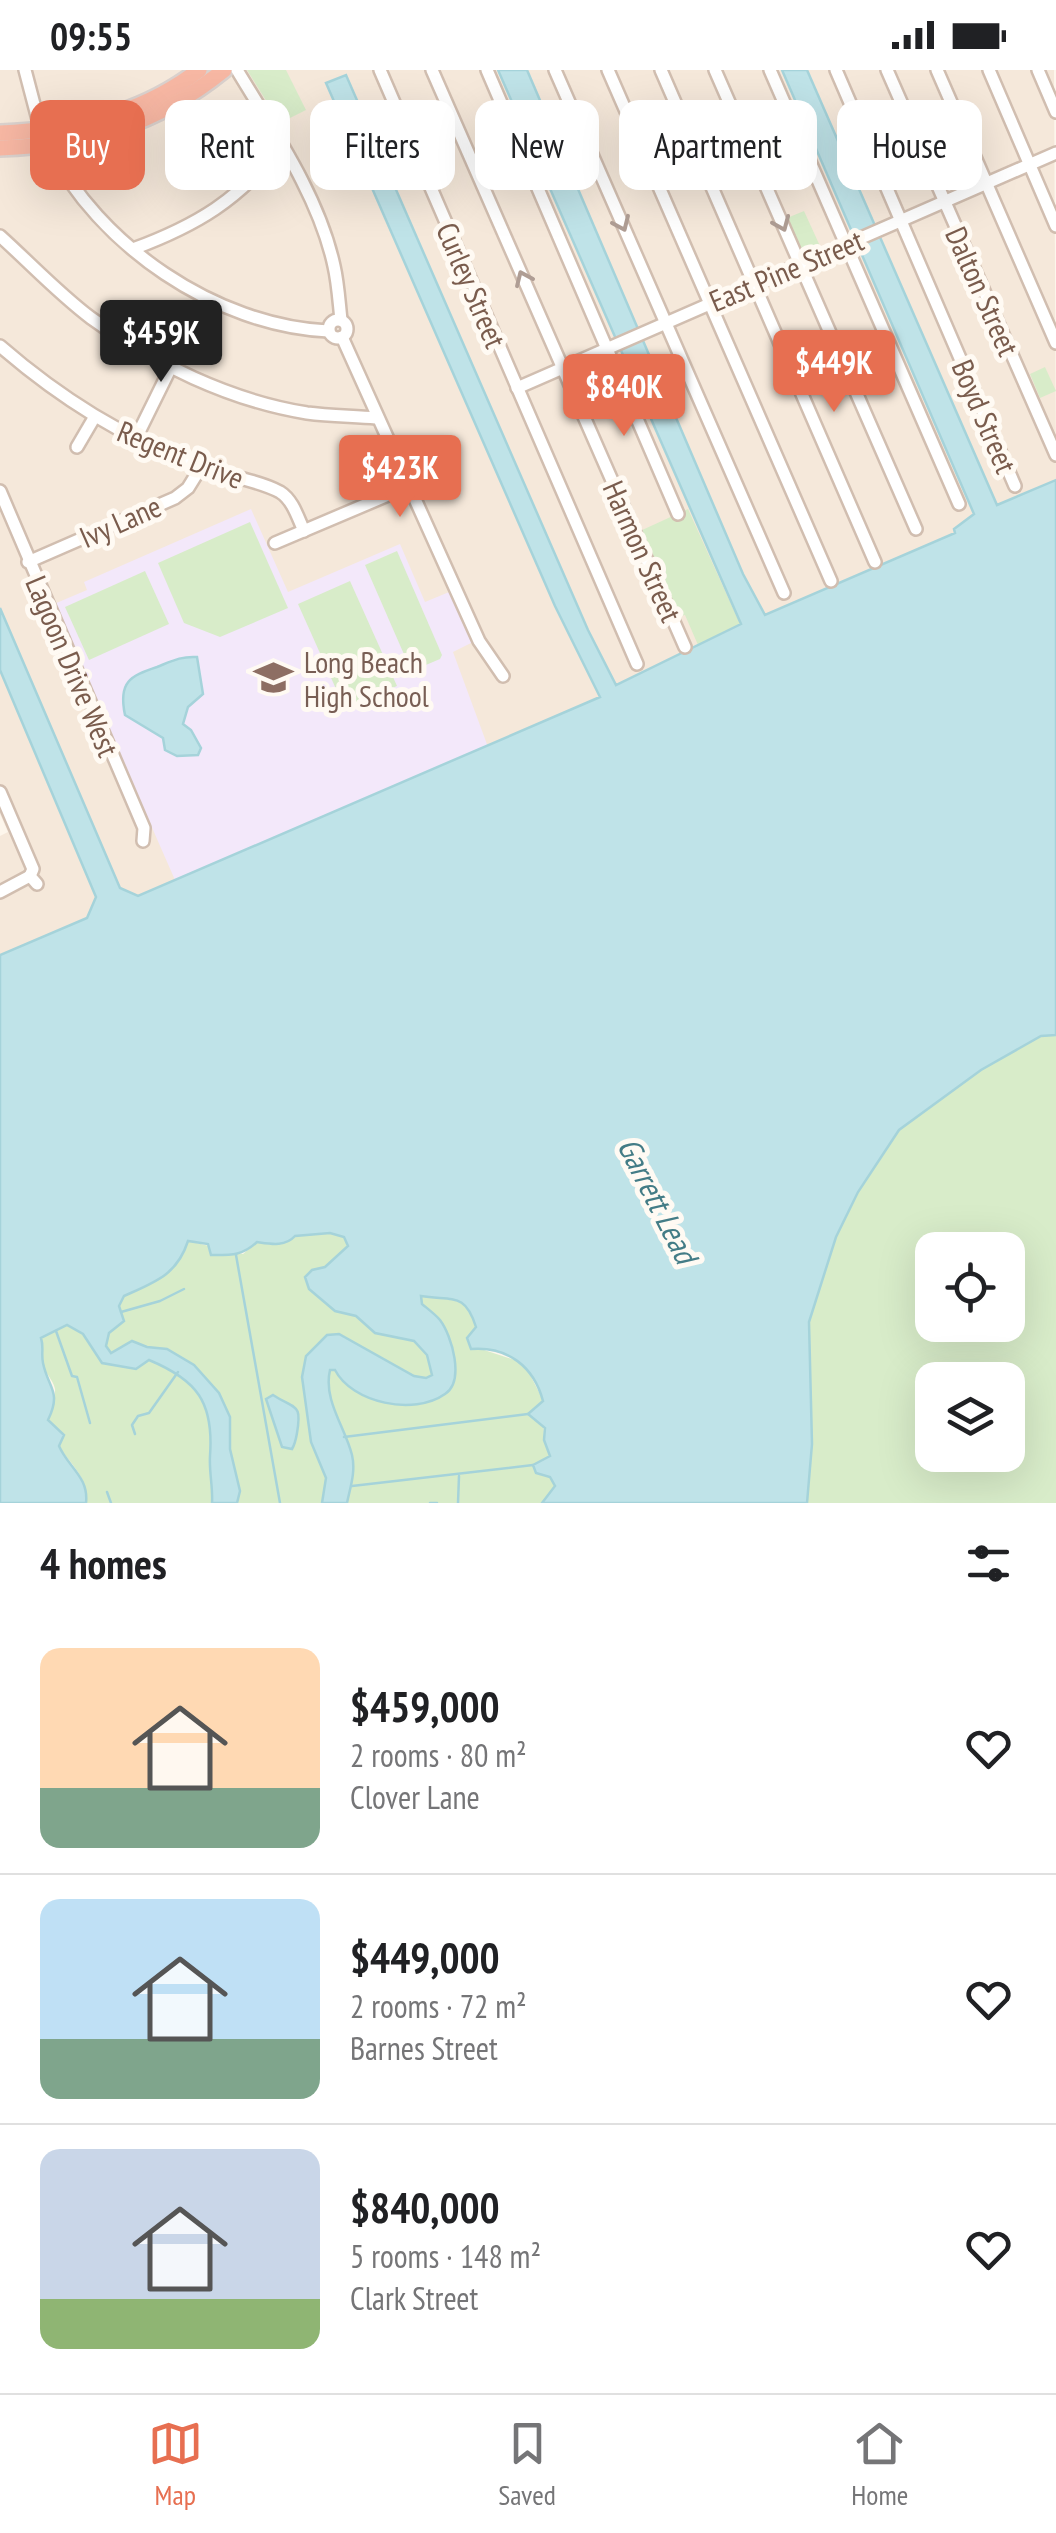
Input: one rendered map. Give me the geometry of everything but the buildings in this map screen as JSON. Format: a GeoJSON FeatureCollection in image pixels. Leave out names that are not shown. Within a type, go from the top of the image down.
{"type":"FeatureCollection","features":[{"type":"Feature","properties":{"kind":"highway"},"geometry":{"type":"LineString","coordinates":[[145,102],[199,70]]}},
{"type":"Feature","properties":{"kind":"highway"},"geometry":{"type":"LineString","coordinates":[[145,118],[185,98],[224,70]]}},
{"type":"Feature","properties":{"kind":"highway"},"geometry":{"type":"LineString","coordinates":[[0,133],[30,136]]}},
{"type":"Feature","properties":{"kind":"highway"},"geometry":{"type":"LineString","coordinates":[[0,148],[30,141]]}},
{"type":"Feature","properties":{"kind":"street"},"geometry":{"type":"LineString","coordinates":[[25,70],[34,100]]}},
{"type":"Feature","properties":{"kind":"street"},"geometry":{"type":"LineString","coordinates":[[237,70],[255,100]]}},
{"type":"Feature","properties":{"kind":"street","name":"Curley Street"},"geometry":{"type":"LineString","coordinates":[[380,70],[637,664]]}},
{"type":"Feature","properties":{"kind":"street","name":"Harmon Street"},"geometry":{"type":"LineString","coordinates":[[432,70],[685,647]]}},
{"type":"Feature","properties":{"kind":"street"},"geometry":{"type":"LineString","coordinates":[[486,70],[610,347],[678,514]]}},
{"type":"Feature","properties":{"kind":"street"},"geometry":{"type":"LineString","coordinates":[[555,70],[784,594]]}},
{"type":"Feature","properties":{"kind":"street"},"geometry":{"type":"LineString","coordinates":[[608,70],[831,581]]}},
{"type":"Feature","properties":{"kind":"street"},"geometry":{"type":"LineString","coordinates":[[661,70],[875,562]]}},
{"type":"Feature","properties":{"kind":"street"},"geometry":{"type":"LineString","coordinates":[[716,70],[916,530]]}},
{"type":"Feature","properties":{"kind":"street"},"geometry":{"type":"LineString","coordinates":[[770,70],[960,504]]}},
{"type":"Feature","properties":{"kind":"street","name":"Boyd Street"},"geometry":{"type":"LineString","coordinates":[[836,70],[1015,486]]}},
{"type":"Feature","properties":{"kind":"street","name":"Dalton Street"},"geometry":{"type":"LineString","coordinates":[[887,70],[1056,455]]}},
{"type":"Feature","properties":{"kind":"street"},"geometry":{"type":"LineString","coordinates":[[938,70],[1056,343]]}},
{"type":"Feature","properties":{"kind":"street"},"geometry":{"type":"LineString","coordinates":[[989,70],[1056,226]]}},
{"type":"Feature","properties":{"kind":"street"},"geometry":{"type":"LineString","coordinates":[[1038,70],[1056,112]]}},
{"type":"Feature","properties":{"kind":"street","name":"East Pine Street"},"geometry":{"type":"LineString","coordinates":[[516,388],[1056,153]]}},
{"type":"Feature","properties":{"kind":"street"},"geometry":{"type":"LineString","coordinates":[[290,162],[319,220],[334,265],[341,320],[347,326],[342,337],[479,641],[503,676]]}},
{"type":"Feature","properties":{"kind":"street"},"geometry":{"type":"LineString","coordinates":[[76,190],[134,249],[181,282],[232,308],[280,324],[342,337]]}},
{"type":"Feature","properties":{"kind":"street"},"geometry":{"type":"LineString","coordinates":[[134,249],[189,226],[241,190]]}},
{"type":"Feature","properties":{"kind":"street"},"geometry":{"type":"LineString","coordinates":[[0,236],[91,318],[172,367],[227,391],[272,404],[306,412],[376,418]]}},
{"type":"Feature","properties":{"kind":"street"},"geometry":{"type":"LineString","coordinates":[[328,331],[330,323],[341,320]]}},
{"type":"Feature","properties":{"kind":"street","name":"Regent Drive"},"geometry":{"type":"LineString","coordinates":[[0,346],[44,384],[135,440],[201,468],[281,492],[294,507],[304,531]]}},
{"type":"Feature","properties":{"kind":"street"},"geometry":{"type":"LineString","coordinates":[[135,440],[172,367]]}},
{"type":"Feature","properties":{"kind":"street"},"geometry":{"type":"LineString","coordinates":[[77,447],[94,418]]}},
{"type":"Feature","properties":{"kind":"street","name":"Ivy Lane"},"geometry":{"type":"LineString","coordinates":[[28,562],[175,498],[188,488],[201,468]]}},
{"type":"Feature","properties":{"kind":"street"},"geometry":{"type":"LineString","coordinates":[[275,543],[407,487]]}},
{"type":"Feature","properties":{"kind":"street","name":"Lagoon Drive West"},"geometry":{"type":"LineString","coordinates":[[0,491],[144,828],[144,841]]}},
{"type":"Feature","properties":{"kind":"street"},"geometry":{"type":"LineString","coordinates":[[0,792],[34,880],[0,892]]}},
{"type":"Feature","properties":{"kind":"shaded area"},"geometry":{"type":"Polygon","coordinates":[[[0,70],[498,70],[511,100],[475,100],[475,190],[551,190],[741,624],[616,685],[588,630],[396,190],[455,190],[455,100],[356,100],[346,76],[327,82],[335,100],[310,100],[310,190],[374,190],[555,606],[600,697],[138,896],[120,888],[0,608],[0,70]]]}},
{"type":"Feature","properties":{"kind":"shaded area"},"geometry":{"type":"Polygon","coordinates":[[[527,70],[782,70],[795,100],[619,100],[619,190],[817,190],[817,151],[974,514],[955,529],[956,533],[765,616],[743,574],[578,190],[599,190],[599,100],[540,100],[527,70]]]}},
{"type":"Feature","properties":{"kind":"shaded area"},"geometry":{"type":"Polygon","coordinates":[[[807,70],[1054,70],[1056,480],[997,505],[859,190],[982,190],[982,100],[837,100],[837,139],[807,70]]]}},
{"type":"Feature","properties":{"kind":"shaded area","name":"Long Beach High School"},"geometry":{"type":"Polygon","coordinates":[[[251,509],[288,592],[400,544],[425,602],[454,590],[477,640],[453,652],[488,747],[175,880],[54,604],[87,590],[84,582],[251,509]]]}},
{"type":"Feature","properties":{"kind":"shaded area"},"geometry":{"type":"Polygon","coordinates":[[[0,670],[96,897],[87,918],[0,955],[0,836],[8,832],[0,814],[0,670]]]}},
{"type":"Feature","properties":{"kind":"green space"},"geometry":{"type":"Polygon","coordinates":[[[247,70],[286,70],[306,110],[290,118],[290,100],[266,100],[247,70]]]}},
{"type":"Feature","properties":{"kind":"green space"},"geometry":{"type":"Polygon","coordinates":[[[804,211],[820,246],[803,253],[787,218],[804,211]]]}},
{"type":"Feature","properties":{"kind":"green space"},"geometry":{"type":"Polygon","coordinates":[[[1045,367],[1056,391],[1040,398],[1030,374],[1045,367]]]}},
{"type":"Feature","properties":{"kind":"green space"},"geometry":{"type":"Polygon","coordinates":[[[688,509],[740,624],[698,645],[685,615],[678,617],[640,531],[688,509]]]}},
{"type":"Feature","properties":{"kind":"green space"},"geometry":{"type":"Polygon","coordinates":[[[250,522],[288,608],[220,637],[184,623],[158,563],[250,522]]]}},
{"type":"Feature","properties":{"kind":"green space"},"geometry":{"type":"Polygon","coordinates":[[[397,551],[442,655],[414,670],[365,565],[397,551]]]}},
{"type":"Feature","properties":{"kind":"green space"},"geometry":{"type":"Polygon","coordinates":[[[145,571],[169,624],[89,660],[65,607],[145,571]]]}},
{"type":"Feature","properties":{"kind":"green space"},"geometry":{"type":"Polygon","coordinates":[[[350,581],[397,686],[345,709],[298,604],[350,581]]]}},
{"type":"Feature","properties":{"kind":"green space"},"geometry":{"type":"Polygon","coordinates":[[[1056,1035],[1056,1503],[807,1503],[812,1444],[809,1322],[836,1237],[858,1192],[899,1130],[981,1070],[1041,1036],[1056,1035]]]}},
{"type":"Feature","properties":{"kind":"green space"},"geometry":{"type":"Polygon","coordinates":[[[330,1233],[344,1237],[348,1246],[325,1267],[312,1270],[335,1311],[356,1316],[375,1333],[420,1295],[456,1300],[467,1308],[476,1328],[467,1338],[478,1348],[524,1363],[543,1400],[544,1440],[550,1457],[534,1465],[555,1486],[542,1503],[86,1503],[83,1480],[51,1432],[48,1416],[55,1389],[43,1365],[41,1338],[67,1325],[84,1334],[109,1333],[124,1296],[171,1270],[188,1241],[243,1254],[257,1242],[277,1244],[295,1236],[330,1233]]]}},
{"type":"Feature","properties":{"kind":"water"},"geometry":{"type":"Polygon","coordinates":[[[498,70],[527,70],[540,100],[511,100],[498,70]]]}},
{"type":"Feature","properties":{"kind":"water","name":"Garrett Lead"},"geometry":{"type":"Polygon","coordinates":[[[782,70],[807,70],[837,139],[837,190],[859,190],[997,505],[1056,480],[1056,1035],[1041,1036],[981,1070],[899,1130],[858,1192],[836,1237],[809,1322],[812,1444],[807,1503],[542,1503],[555,1486],[550,1477],[536,1473],[533,1465],[550,1456],[544,1440],[545,1428],[528,1414],[543,1401],[533,1378],[508,1355],[471,1349],[467,1338],[476,1327],[462,1303],[421,1296],[422,1304],[444,1327],[452,1347],[455,1369],[451,1388],[432,1401],[385,1403],[355,1391],[335,1370],[330,1370],[329,1392],[352,1455],[353,1474],[347,1503],[322,1503],[326,1478],[311,1442],[302,1377],[306,1356],[327,1335],[339,1334],[414,1376],[432,1375],[427,1355],[414,1341],[375,1333],[356,1316],[335,1311],[309,1289],[305,1277],[312,1270],[325,1267],[348,1246],[344,1237],[330,1233],[295,1236],[278,1244],[257,1242],[241,1252],[225,1255],[211,1255],[208,1244],[188,1241],[171,1270],[124,1296],[119,1306],[124,1321],[109,1333],[106,1346],[111,1353],[132,1341],[167,1349],[194,1365],[219,1393],[230,1417],[230,1449],[240,1491],[237,1503],[212,1503],[209,1421],[199,1395],[190,1385],[149,1360],[136,1369],[102,1363],[83,1334],[67,1325],[41,1338],[43,1363],[54,1396],[48,1420],[64,1435],[59,1446],[81,1479],[86,1503],[0,1503],[0,955],[87,918],[96,897],[0,670],[0,608],[120,888],[138,896],[600,697],[555,606],[373,190],[396,190],[588,630],[616,685],[741,624],[551,190],[578,190],[743,574],[765,615],[955,533],[954,529],[974,514],[817,151],[817,100],[795,100],[782,70]]]}},
{"type":"Feature","properties":{"kind":"water"},"geometry":{"type":"Polygon","coordinates":[[[346,75],[357,100],[333,100],[326,83],[346,75]]]}},
{"type":"Feature","properties":{"kind":"water"},"geometry":{"type":"Polygon","coordinates":[[[197,657],[203,694],[188,707],[183,724],[201,748],[198,755],[177,756],[165,750],[163,738],[125,715],[123,695],[133,677],[177,659],[197,657]]]}},
{"type":"Feature","properties":{"kind":"water"},"geometry":{"type":"Polygon","coordinates":[[[273,1395],[298,1412],[292,1449],[282,1447],[266,1399],[273,1395]]]}},
{"type":"Feature","properties":{"kind":"waterway"},"geometry":{"type":"LineString","coordinates":[[236,1255],[280,1503]]}},
{"type":"Feature","properties":{"kind":"waterway"},"geometry":{"type":"LineString","coordinates":[[121,1312],[160,1301],[184,1289]]}},
{"type":"Feature","properties":{"kind":"waterway"},"geometry":{"type":"LineString","coordinates":[[56,1331],[72,1376],[77,1377],[90,1423]]}},
{"type":"Feature","properties":{"kind":"waterway"},"geometry":{"type":"LineString","coordinates":[[135,1434],[132,1425],[138,1416],[149,1413],[178,1372]]}},
{"type":"Feature","properties":{"kind":"waterway"},"geometry":{"type":"LineString","coordinates":[[344,1437],[528,1414]]}},
{"type":"Feature","properties":{"kind":"waterway"},"geometry":{"type":"LineString","coordinates":[[352,1486],[533,1465]]}},
{"type":"Feature","properties":{"kind":"waterway"},"geometry":{"type":"LineString","coordinates":[[458,1503],[459,1476]]}},
{"type":"Feature","properties":{"kind":"waterway"},"geometry":{"type":"LineString","coordinates":[[107,1492],[111,1503]]}},
{"type":"Feature","properties":{"kind":"waterway"},"geometry":{"type":"LineString","coordinates":[[430,1503],[437,1503]]}},
{"type":"Feature","properties":{"kind":"place","name":"Long Beach High School"},"geometry":{"type":"Point","coordinates":[274,678]}}]}
